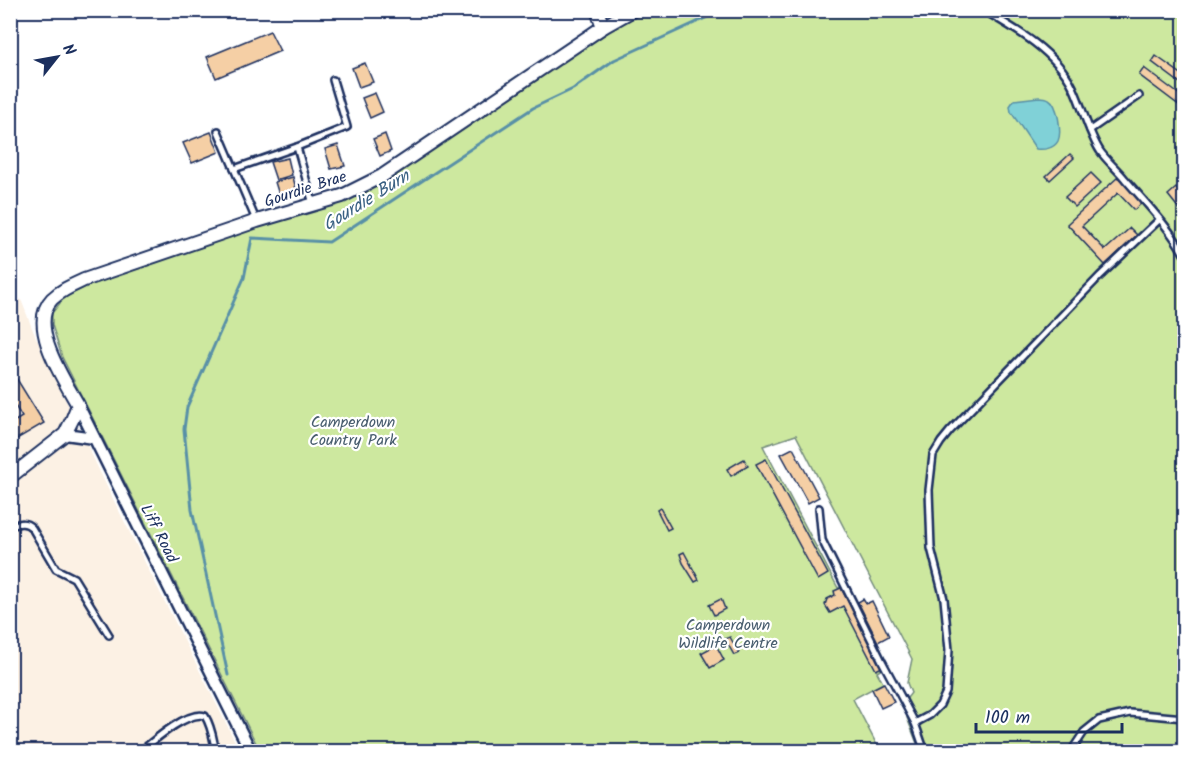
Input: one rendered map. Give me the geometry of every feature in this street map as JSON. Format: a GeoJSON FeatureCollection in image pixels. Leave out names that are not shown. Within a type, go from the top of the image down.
{"type":"FeatureCollection","features":[{"type":"Feature","properties":{"kind":"street"},"geometry":{"type":"LineString","coordinates":[[597,10],[603,27]]}},
{"type":"Feature","properties":{"kind":"street","name":"Gourdie Brae"},"geometry":{"type":"LineString","coordinates":[[42,327],[50,301],[64,290],[84,280],[256,221],[342,196],[382,176],[603,27],[633,10]]}},
{"type":"Feature","properties":{"kind":"street","name":"Liff Road"},"geometry":{"type":"LineString","coordinates":[[42,327],[54,361],[251,752]]}},
{"type":"Feature","properties":{"kind":"street"},"geometry":{"type":"LineString","coordinates":[[10,477],[65,434],[78,405]]}},
{"type":"Feature","properties":{"kind":"street"},"geometry":{"type":"LineString","coordinates":[[65,434],[94,438]]}},
{"type":"Feature","properties":{"kind":"lane"},"geometry":{"type":"LineString","coordinates":[[983,10],[1007,24],[1054,61],[1073,88],[1100,151],[1185,254]]}},
{"type":"Feature","properties":{"kind":"lane"},"geometry":{"type":"LineString","coordinates":[[234,169],[347,127],[333,80]]}},
{"type":"Feature","properties":{"kind":"lane"},"geometry":{"type":"LineString","coordinates":[[1090,130],[1138,96]]}},
{"type":"Feature","properties":{"kind":"lane"},"geometry":{"type":"LineString","coordinates":[[218,131],[256,221]]}},
{"type":"Feature","properties":{"kind":"lane"},"geometry":{"type":"LineString","coordinates":[[297,147],[314,204]]}},
{"type":"Feature","properties":{"kind":"lane"},"geometry":{"type":"LineString","coordinates":[[915,723],[940,705],[946,693],[948,650],[944,599],[932,548],[929,490],[933,455],[950,431],[1100,276],[1159,220]]}},
{"type":"Feature","properties":{"kind":"lane"},"geometry":{"type":"LineString","coordinates":[[819,508],[822,540],[915,723],[925,752]]}},
{"type":"Feature","properties":{"kind":"lane"},"geometry":{"type":"LineString","coordinates":[[10,527],[22,523],[32,528],[56,569],[74,578],[109,635]]}},
{"type":"Feature","properties":{"kind":"lane"},"geometry":{"type":"LineString","coordinates":[[1072,752],[1084,732],[1100,720],[1130,713],[1185,718]]}},
{"type":"Feature","properties":{"kind":"lane"},"geometry":{"type":"LineString","coordinates":[[140,752],[171,728],[186,719],[201,714],[210,724],[216,752]]}},
{"type":"Feature","properties":{"kind":"shaded area"},"geometry":{"type":"Polygon","coordinates":[[[10,282],[22,302],[34,333],[109,491],[240,751],[11,751],[10,282]]]}},
{"type":"Feature","properties":{"kind":"green space","name":"Camperdown Country Park"},"geometry":{"type":"Polygon","coordinates":[[[633,11],[1184,11],[1184,751],[920,751],[907,718],[908,709],[904,702],[911,693],[907,683],[912,659],[796,435],[763,446],[838,588],[842,586],[884,668],[877,672],[883,683],[853,699],[880,751],[260,751],[62,357],[52,325],[52,313],[64,298],[91,284],[257,221],[342,196],[633,11]]]}},
{"type":"Feature","properties":{"kind":"water"},"geometry":{"type":"Polygon","coordinates":[[[1039,97],[1049,99],[1055,106],[1059,137],[1056,144],[1051,147],[1036,149],[1011,112],[1010,106],[1014,100],[1039,97]]]}},
{"type":"Feature","properties":{"kind":"building"},"geometry":{"type":"Polygon","coordinates":[[[270,31],[280,51],[216,78],[207,57],[270,31]]]}},
{"type":"Feature","properties":{"kind":"building"},"geometry":{"type":"Polygon","coordinates":[[[1156,56],[1184,76],[1184,86],[1152,62],[1156,56]]]}},
{"type":"Feature","properties":{"kind":"building"},"geometry":{"type":"Polygon","coordinates":[[[365,63],[373,82],[359,87],[352,68],[365,63]]]}},
{"type":"Feature","properties":{"kind":"building"},"geometry":{"type":"Polygon","coordinates":[[[1144,68],[1184,98],[1184,109],[1139,75],[1144,68]]]}},
{"type":"Feature","properties":{"kind":"building"},"geometry":{"type":"Polygon","coordinates":[[[375,93],[383,112],[370,118],[362,98],[375,93]]]}},
{"type":"Feature","properties":{"kind":"building"},"geometry":{"type":"Polygon","coordinates":[[[211,132],[219,152],[192,163],[183,143],[211,132]]]}},
{"type":"Feature","properties":{"kind":"building"},"geometry":{"type":"Polygon","coordinates":[[[385,134],[391,151],[380,156],[373,139],[385,134]]]}},
{"type":"Feature","properties":{"kind":"building"},"geometry":{"type":"Polygon","coordinates":[[[338,145],[345,166],[331,169],[325,149],[338,145]]]}},
{"type":"Feature","properties":{"kind":"building"},"geometry":{"type":"Polygon","coordinates":[[[1070,154],[1074,158],[1050,180],[1046,176],[1070,154]]]}},
{"type":"Feature","properties":{"kind":"building"},"geometry":{"type":"Polygon","coordinates":[[[288,158],[292,175],[276,180],[270,162],[288,158]]]}},
{"type":"Feature","properties":{"kind":"building"},"geometry":{"type":"Polygon","coordinates":[[[1091,173],[1101,183],[1075,207],[1065,197],[1091,173]]]}},
{"type":"Feature","properties":{"kind":"building"},"geometry":{"type":"Polygon","coordinates":[[[293,177],[297,193],[280,198],[275,182],[293,177]]]}},
{"type":"Feature","properties":{"kind":"building"},"geometry":{"type":"Polygon","coordinates":[[[1118,177],[1142,203],[1134,210],[1118,193],[1082,226],[1105,250],[1130,228],[1137,235],[1105,265],[1067,224],[1118,177]]]}},
{"type":"Feature","properties":{"kind":"building"},"geometry":{"type":"Polygon","coordinates":[[[1176,188],[1184,198],[1184,215],[1168,195],[1176,188]]]}},
{"type":"Feature","properties":{"kind":"building"},"geometry":{"type":"Polygon","coordinates":[[[10,368],[44,423],[10,443],[10,424],[22,417],[10,398],[10,368]]]}},
{"type":"Feature","properties":{"kind":"building"},"geometry":{"type":"Polygon","coordinates":[[[793,448],[819,497],[808,503],[781,454],[793,448]]]}},
{"type":"Feature","properties":{"kind":"building"},"geometry":{"type":"Polygon","coordinates":[[[744,459],[748,466],[731,476],[727,469],[744,459]]]}},
{"type":"Feature","properties":{"kind":"building"},"geometry":{"type":"Polygon","coordinates":[[[766,459],[828,574],[818,580],[756,464],[766,459]]]}},
{"type":"Feature","properties":{"kind":"building"},"geometry":{"type":"Polygon","coordinates":[[[660,508],[671,528],[667,530],[657,510],[660,508]]]}},
{"type":"Feature","properties":{"kind":"building"},"geometry":{"type":"Polygon","coordinates":[[[684,552],[699,580],[695,582],[683,563],[680,554],[684,552]]]}},
{"type":"Feature","properties":{"kind":"building"},"geometry":{"type":"Polygon","coordinates":[[[841,588],[882,667],[876,670],[843,606],[830,613],[825,605],[827,599],[835,595],[834,591],[841,588]]]}},
{"type":"Feature","properties":{"kind":"building"},"geometry":{"type":"Polygon","coordinates":[[[721,599],[725,609],[714,615],[709,605],[721,599]]]}},
{"type":"Feature","properties":{"kind":"building"},"geometry":{"type":"Polygon","coordinates":[[[863,599],[866,604],[872,601],[889,636],[878,642],[858,602],[863,599]]]}},
{"type":"Feature","properties":{"kind":"building"},"geometry":{"type":"Polygon","coordinates":[[[730,637],[739,653],[734,655],[725,639],[730,637]]]}},
{"type":"Feature","properties":{"kind":"building"},"geometry":{"type":"Polygon","coordinates":[[[716,645],[724,660],[710,668],[701,653],[716,645]]]}},
{"type":"Feature","properties":{"kind":"building"},"geometry":{"type":"Polygon","coordinates":[[[884,683],[894,702],[881,708],[872,689],[884,683]]]}},
{"type":"Feature","properties":{"kind":"waterway","name":"Gourdie Burn"},"geometry":{"type":"LineString","coordinates":[[228,675],[192,510],[184,429],[187,407],[244,278],[252,238],[329,242],[533,108],[573,89],[614,60],[723,10]]}},
{"type":"Feature","properties":{"kind":"park label","name":"Camperdown Wildlife Centre"},"geometry":{"type":"Point","coordinates":[728,633]}}]}
